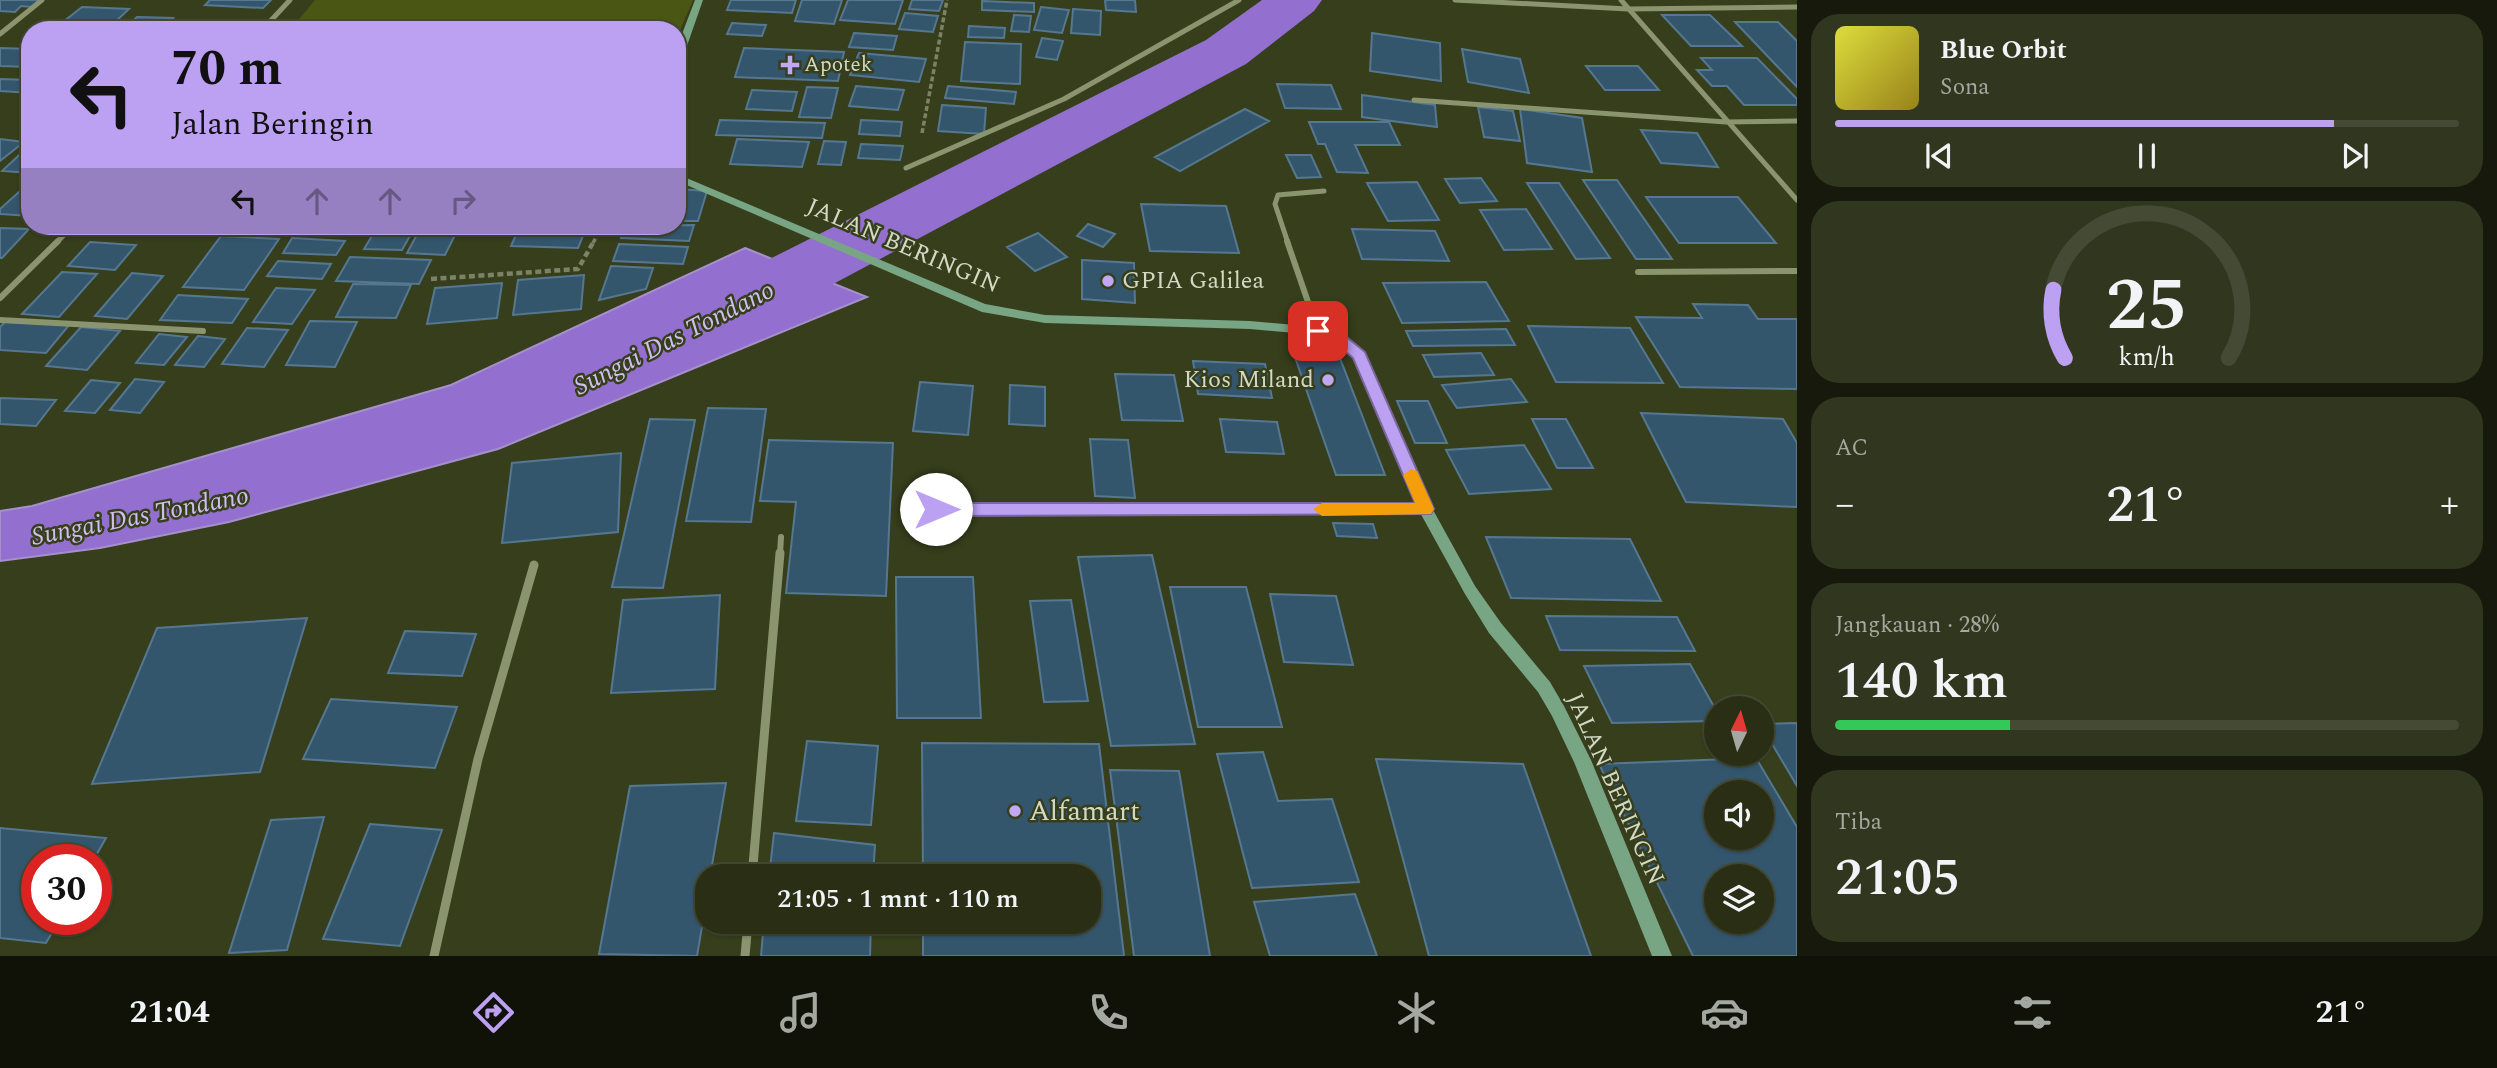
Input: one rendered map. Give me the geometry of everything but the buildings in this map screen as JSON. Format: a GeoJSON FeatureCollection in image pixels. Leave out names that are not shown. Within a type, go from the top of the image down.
{"type":"FeatureCollection","features":[{"type":"Feature","properties":{"kind":"street"},"geometry":{"type":"LineString","coordinates":[[0,34],[42,0]]}},
{"type":"Feature","properties":{"kind":"street"},"geometry":{"type":"LineString","coordinates":[[270,21],[290,0]]}},
{"type":"Feature","properties":{"kind":"street"},"geometry":{"type":"LineString","coordinates":[[686,35],[699,0]]}},
{"type":"Feature","properties":{"kind":"street"},"geometry":{"type":"LineString","coordinates":[[906,168],[1064,99],[1239,0]]}},
{"type":"Feature","properties":{"kind":"street"},"geometry":{"type":"LineString","coordinates":[[1455,0],[1628,9],[1797,7]]}},
{"type":"Feature","properties":{"kind":"street"},"geometry":{"type":"LineString","coordinates":[[1620,0],[1797,200]]}},
{"type":"Feature","properties":{"kind":"street"},"geometry":{"type":"LineString","coordinates":[[1414,100],[1726,122],[1797,121]]}},
{"type":"Feature","properties":{"kind":"street","name":"JALAN BERINGIN"},"geometry":{"type":"LineString","coordinates":[[686,180],[982,308],[1045,319],[1250,325],[1318,331],[1338,338],[1359,355],[1425,509],[1480,609],[1544,687],[1558,711],[1582,760],[1662,956]]}},
{"type":"Feature","properties":{"kind":"street"},"geometry":{"type":"LineString","coordinates":[[1318,331],[1275,204],[1278,195],[1287,192],[1324,191]]}},
{"type":"Feature","properties":{"kind":"street"},"geometry":{"type":"LineString","coordinates":[[0,298],[64,235]]}},
{"type":"Feature","properties":{"kind":"street"},"geometry":{"type":"LineString","coordinates":[[1638,272],[1797,271]]}},
{"type":"Feature","properties":{"kind":"street"},"geometry":{"type":"LineString","coordinates":[[0,320],[204,331]]}},
{"type":"Feature","properties":{"kind":"street"},"geometry":{"type":"LineString","coordinates":[[936,509],[1425,509]]}},
{"type":"Feature","properties":{"kind":"street"},"geometry":{"type":"LineString","coordinates":[[753,864],[781,537]]}},
{"type":"Feature","properties":{"kind":"street"},"geometry":{"type":"LineString","coordinates":[[434,956],[478,759],[534,565]]}},
{"type":"Feature","properties":{"kind":"street"},"geometry":{"type":"LineString","coordinates":[[745,956],[747,934]]}},
{"type":"Feature","properties":{"kind":"path"},"geometry":{"type":"LineString","coordinates":[[915,165],[933,89],[947,0]]}},
{"type":"Feature","properties":{"kind":"path"},"geometry":{"type":"LineString","coordinates":[[431,279],[578,269],[597,235]]}},
{"type":"Feature","properties":{"kind":"green space"},"geometry":{"type":"Polygon","coordinates":[[[315,0],[693,0],[684,21],[298,21],[315,0]]]}},
{"type":"Feature","properties":{"kind":"water"},"geometry":{"type":"Polygon","coordinates":[[[745,248],[867,297],[498,449],[229,522],[100,548],[0,561],[0,511],[32,506],[451,385],[745,248]]]}},
{"type":"Feature","properties":{"kind":"waterway","name":"Sungai Das Tondano"},"geometry":{"type":"LineString","coordinates":[[704,322],[1226,52],[1296,0]]}},
{"type":"Feature","properties":{"kind":"slow traffic"},"geometry":{"type":"LineString","coordinates":[[1322,509],[1425,509],[1411,475]]}},
{"type":"Feature","properties":{"kind":"place","name":"Apotek"},"geometry":{"type":"Point","coordinates":[790,65]}},
{"type":"Feature","properties":{"kind":"place","name":"GPIA Galilea"},"geometry":{"type":"Point","coordinates":[1108,281]}},
{"type":"Feature","properties":{"kind":"place","name":"Kios Miland"},"geometry":{"type":"Point","coordinates":[1328,380]}},
{"type":"Feature","properties":{"kind":"place","name":"Alfamart"},"geometry":{"type":"Point","coordinates":[1015,811]}},
{"type":"Feature","properties":{"kind":"route"},"geometry":{"type":"LineString","coordinates":[[936,509],[1425,509],[1359,355],[1338,338],[1318,331]]}}]}
